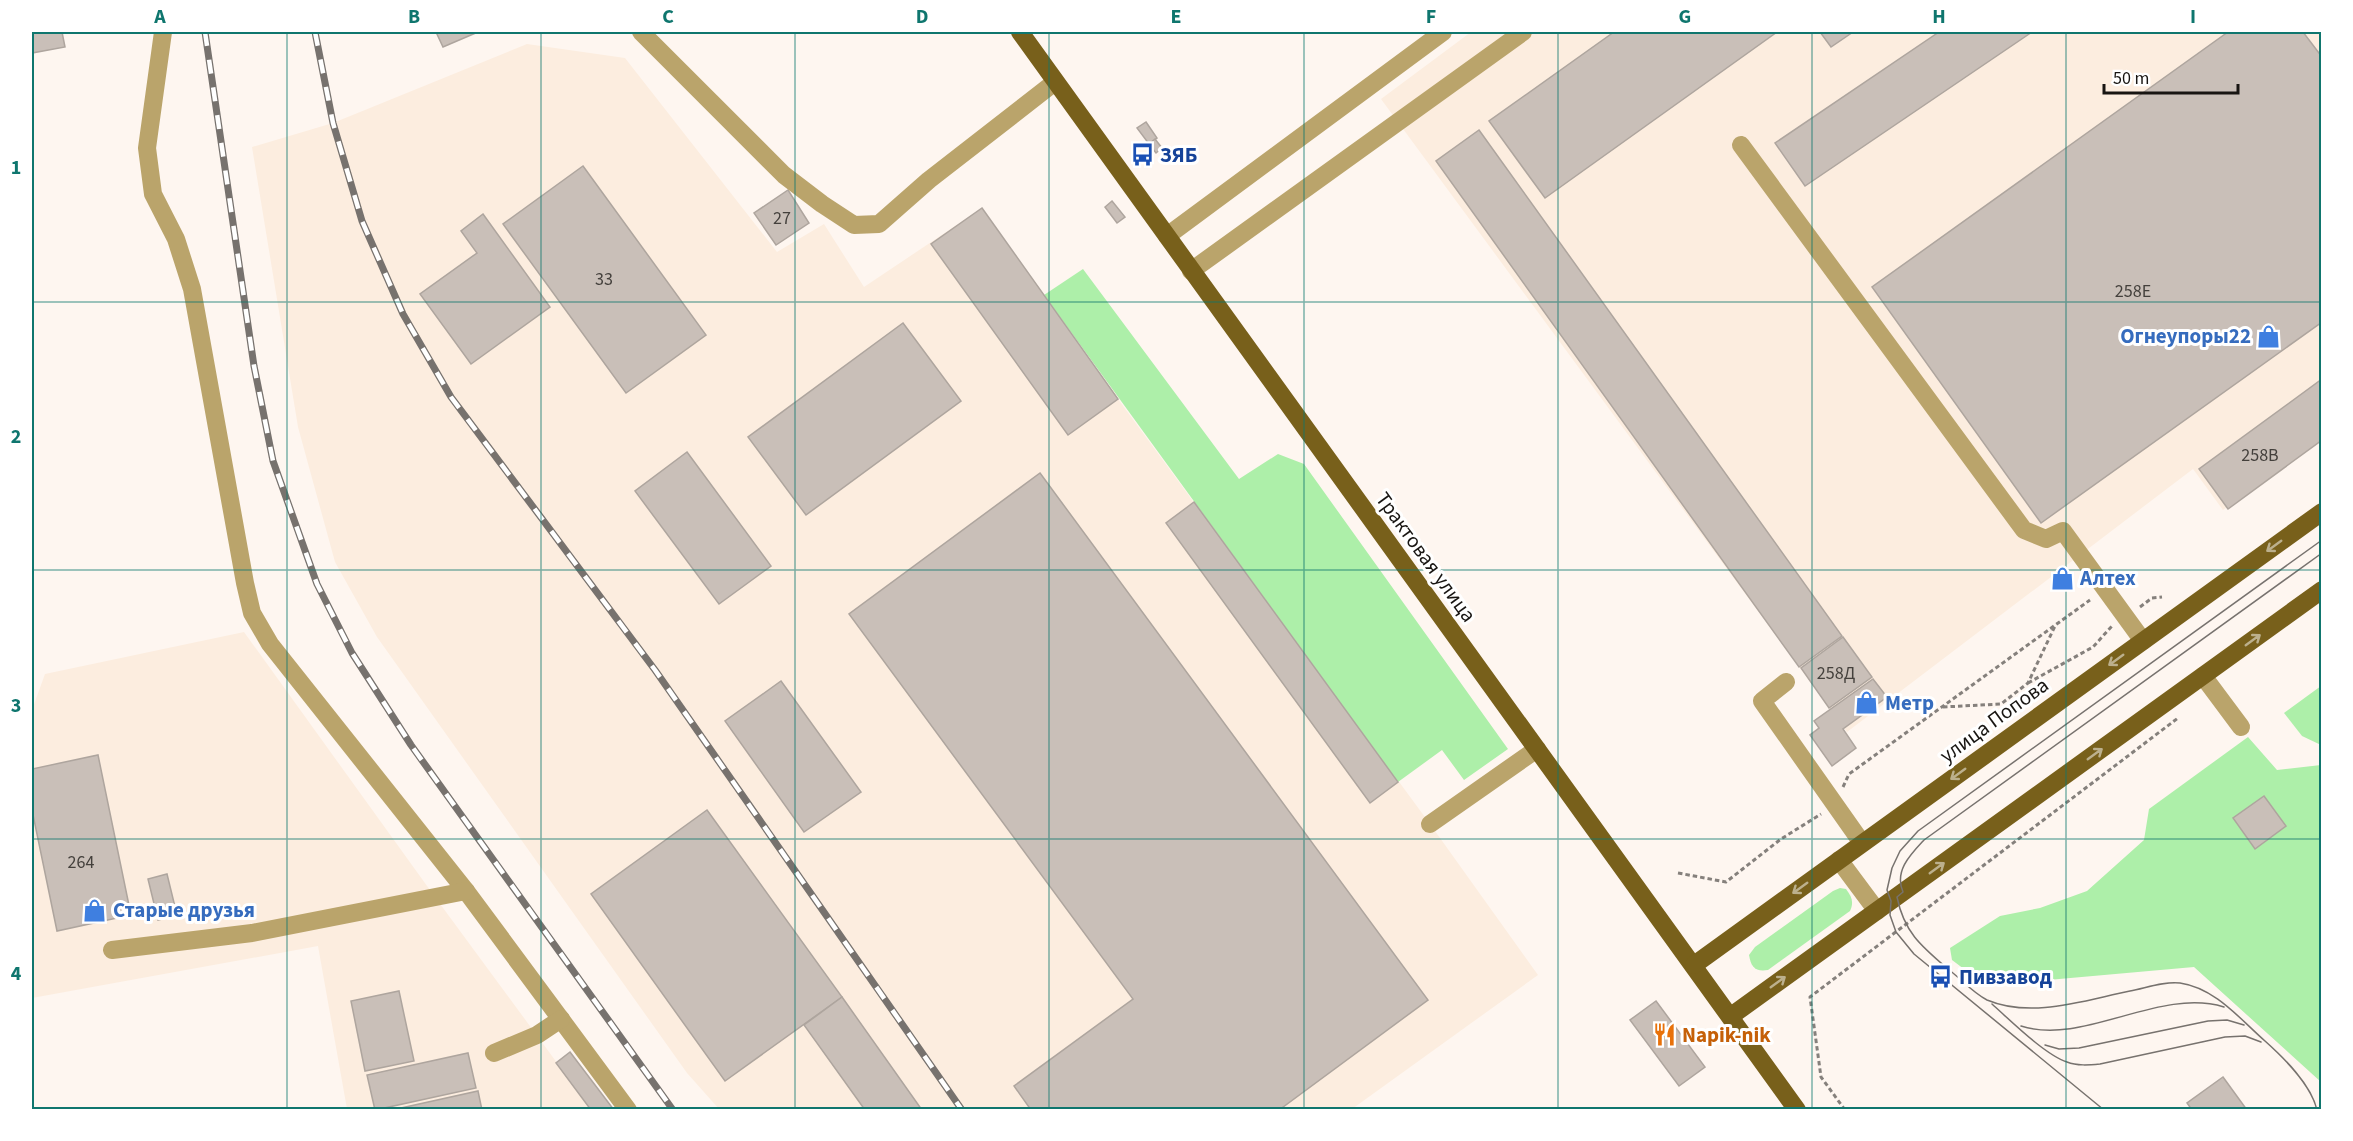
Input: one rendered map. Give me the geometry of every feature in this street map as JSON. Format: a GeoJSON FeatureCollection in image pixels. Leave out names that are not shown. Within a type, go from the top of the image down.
{"type":"FeatureCollection","features":[{"type":"Feature","properties":{"kind":"main road","name":"Трактовая улица"},"geometry":{"type":"LineString","coordinates":[[1020,32],[1797,1110]]}},
{"type":"Feature","properties":{"kind":"main road","name":"улица Попова"},"geometry":{"type":"LineString","coordinates":[[1694,965],[2322,512]]}},
{"type":"Feature","properties":{"kind":"main road"},"geometry":{"type":"LineString","coordinates":[[1731,1016],[2322,590]]}},
{"type":"Feature","properties":{"kind":"street"},"geometry":{"type":"LineString","coordinates":[[163,32],[147,148],[153,194],[176,238],[192,290],[244,583],[252,613],[270,644],[466,891],[628,1110]]}},
{"type":"Feature","properties":{"kind":"street"},"geometry":{"type":"LineString","coordinates":[[641,32],[784,175],[854,225],[879,224],[929,180],[1056,82]]}},
{"type":"Feature","properties":{"kind":"street"},"geometry":{"type":"LineString","coordinates":[[1167,237],[1443,32]]}},
{"type":"Feature","properties":{"kind":"street"},"geometry":{"type":"LineString","coordinates":[[1191,271],[1523,32]]}},
{"type":"Feature","properties":{"kind":"street"},"geometry":{"type":"LineString","coordinates":[[1741,145],[2024,530],[2046,539],[2063,531],[2143,641]]}},
{"type":"Feature","properties":{"kind":"street"},"geometry":{"type":"LineString","coordinates":[[2203,676],[2241,727]]}},
{"type":"Feature","properties":{"kind":"street"},"geometry":{"type":"LineString","coordinates":[[1786,682],[1762,700],[1862,843]]}},
{"type":"Feature","properties":{"kind":"street"},"geometry":{"type":"LineString","coordinates":[[1430,824],[1537,749]]}},
{"type":"Feature","properties":{"kind":"street"},"geometry":{"type":"LineString","coordinates":[[1839,860],[1876,911]]}},
{"type":"Feature","properties":{"kind":"street"},"geometry":{"type":"LineString","coordinates":[[112,950],[252,933],[466,891]]}},
{"type":"Feature","properties":{"kind":"street"},"geometry":{"type":"LineString","coordinates":[[494,1053],[537,1035],[561,1019]]}},
{"type":"Feature","properties":{"kind":"path"},"geometry":{"type":"LineString","coordinates":[[1678,873],[1726,882],[1781,839],[1835,805],[1849,774],[2105,589]]}},
{"type":"Feature","properties":{"kind":"path"},"geometry":{"type":"LineString","coordinates":[[1942,707],[2001,704],[2028,683],[2092,647],[2108,629],[2152,598],[2162,597]]}},
{"type":"Feature","properties":{"kind":"path"},"geometry":{"type":"LineString","coordinates":[[2028,683],[2056,625]]}},
{"type":"Feature","properties":{"kind":"path"},"geometry":{"type":"LineString","coordinates":[[1845,1110],[1821,1077],[1810,997],[2186,712]]}},
{"type":"Feature","properties":{"kind":"shaded area"},"geometry":{"type":"Polygon","coordinates":[[[1471,32],[2321,32],[2321,439],[2223,510],[2193,469],[1847,732],[1381,99],[1471,32]]]}},
{"type":"Feature","properties":{"kind":"shaded area"},"geometry":{"type":"Polygon","coordinates":[[[527,44],[625,58],[777,252],[824,224],[864,287],[982,208],[1118,399],[1538,975],[1352,1109],[719,1109],[687,1073],[377,637],[335,562],[298,427],[252,147],[333,123],[527,44]]]}},
{"type":"Feature","properties":{"kind":"shaded area"},"geometry":{"type":"Polygon","coordinates":[[[244,632],[591,1109],[347,1109],[318,946],[32,998],[32,710],[45,674],[244,632]]]}},
{"type":"Feature","properties":{"kind":"green space"},"geometry":{"type":"Polygon","coordinates":[[[1083,269],[1239,479],[1278,454],[1304,464],[1508,749],[1464,780],[1442,750],[1398,782],[1044,295],[1083,269]]]}},
{"type":"Feature","properties":{"kind":"green space"},"geometry":{"type":"Polygon","coordinates":[[[2321,686],[2321,745],[2302,736],[2284,713],[2321,686]]]}},
{"type":"Feature","properties":{"kind":"green space"},"geometry":{"type":"Polygon","coordinates":[[[2248,737],[2277,770],[2321,765],[2321,1082],[2194,967],[2048,980],[1976,978],[1952,960],[1950,948],[2000,916],[2040,908],[2087,891],[2144,840],[2149,809],[2248,737]]]}},
{"type":"Feature","properties":{"kind":"green space"},"geometry":{"type":"Polygon","coordinates":[[[1840,888],[1846,889],[1851,897],[1850,911],[1768,970],[1754,968],[1749,955],[1755,947],[1840,888]]]}},
{"type":"Feature","properties":{"kind":"building"},"geometry":{"type":"Polygon","coordinates":[[[32,32],[62,32],[65,47],[32,53],[32,32]]]}},
{"type":"Feature","properties":{"kind":"building"},"geometry":{"type":"Polygon","coordinates":[[[436,32],[478,32],[443,47],[436,32]]]}},
{"type":"Feature","properties":{"kind":"building"},"geometry":{"type":"Polygon","coordinates":[[[1614,32],[1777,32],[1545,198],[1489,121],[1614,32]]]}},
{"type":"Feature","properties":{"kind":"building"},"geometry":{"type":"Polygon","coordinates":[[[1820,32],[1853,32],[1831,47],[1820,32]]]}},
{"type":"Feature","properties":{"kind":"building"},"geometry":{"type":"Polygon","coordinates":[[[1939,32],[2032,32],[1805,186],[1775,143],[1939,32]]]}},
{"type":"Feature","properties":{"kind":"building"},"geometry":{"type":"Polygon","coordinates":[[[2228,32],[2303,32],[2322,57],[2322,322],[2041,523],[1872,287],[2228,32]]]}},
{"type":"Feature","properties":{"kind":"building"},"geometry":{"type":"Polygon","coordinates":[[[1146,122],[1157,138],[1149,144],[1137,128],[1146,122]]]}},
{"type":"Feature","properties":{"kind":"building"},"geometry":{"type":"Polygon","coordinates":[[[1479,130],[1842,636],[1799,667],[1436,161],[1479,130]]]}},
{"type":"Feature","properties":{"kind":"building"},"geometry":{"type":"Polygon","coordinates":[[[1155,139],[1162,148],[1156,153],[1149,144],[1155,139]]]}},
{"type":"Feature","properties":{"kind":"building"},"geometry":{"type":"Polygon","coordinates":[[[583,166],[706,335],[626,393],[503,224],[583,166]]]}},
{"type":"Feature","properties":{"kind":"building"},"geometry":{"type":"Polygon","coordinates":[[[788,190],[809,223],[776,245],[754,213],[788,190]]]}},
{"type":"Feature","properties":{"kind":"building"},"geometry":{"type":"Polygon","coordinates":[[[1112,201],[1125,217],[1117,223],[1105,207],[1112,201]]]}},
{"type":"Feature","properties":{"kind":"building"},"geometry":{"type":"Polygon","coordinates":[[[982,208],[1118,399],[1068,435],[931,244],[982,208]]]}},
{"type":"Feature","properties":{"kind":"building"},"geometry":{"type":"Polygon","coordinates":[[[483,214],[550,307],[471,364],[420,294],[477,253],[461,231],[483,214]]]}},
{"type":"Feature","properties":{"kind":"building"},"geometry":{"type":"Polygon","coordinates":[[[903,323],[961,401],[806,515],[748,437],[903,323]]]}},
{"type":"Feature","properties":{"kind":"building"},"geometry":{"type":"Polygon","coordinates":[[[2322,379],[2322,440],[2228,509],[2199,469],[2322,379]]]}},
{"type":"Feature","properties":{"kind":"building"},"geometry":{"type":"Polygon","coordinates":[[[687,452],[771,566],[719,604],[635,491],[687,452]]]}},
{"type":"Feature","properties":{"kind":"building"},"geometry":{"type":"Polygon","coordinates":[[[1040,473],[1428,1000],[1279,1110],[1031,1110],[1014,1086],[1133,999],[849,614],[1040,473]]]}},
{"type":"Feature","properties":{"kind":"building"},"geometry":{"type":"Polygon","coordinates":[[[1194,502],[1398,782],[1370,803],[1166,523],[1194,502]]]}},
{"type":"Feature","properties":{"kind":"building"},"geometry":{"type":"Polygon","coordinates":[[[1843,637],[1872,677],[1829,708],[1801,668],[1843,637]]]}},
{"type":"Feature","properties":{"kind":"building"},"geometry":{"type":"Polygon","coordinates":[[[1873,679],[1887,697],[1843,729],[1856,748],[1832,766],[1810,735],[1819,728],[1814,721],[1873,679]]]}},
{"type":"Feature","properties":{"kind":"building"},"geometry":{"type":"Polygon","coordinates":[[[781,681],[861,792],[804,832],[725,721],[781,681]]]}},
{"type":"Feature","properties":{"kind":"building"},"geometry":{"type":"Polygon","coordinates":[[[98,755],[131,915],[57,931],[32,810],[32,769],[98,755]]]}},
{"type":"Feature","properties":{"kind":"building"},"geometry":{"type":"Polygon","coordinates":[[[2264,796],[2286,826],[2255,849],[2233,818],[2264,796]]]}},
{"type":"Feature","properties":{"kind":"building"},"geometry":{"type":"Polygon","coordinates":[[[707,810],[842,997],[725,1081],[591,894],[707,810]]]}},
{"type":"Feature","properties":{"kind":"building"},"geometry":{"type":"Polygon","coordinates":[[[167,874],[177,915],[158,920],[148,879],[167,874]]]}},
{"type":"Feature","properties":{"kind":"building"},"geometry":{"type":"Polygon","coordinates":[[[399,991],[414,1061],[365,1071],[351,1001],[399,991]]]}},
{"type":"Feature","properties":{"kind":"building"},"geometry":{"type":"Polygon","coordinates":[[[842,997],[922,1110],[865,1110],[804,1025],[842,997]]]}},
{"type":"Feature","properties":{"kind":"building"},"geometry":{"type":"Polygon","coordinates":[[[1656,1001],[1705,1067],[1679,1086],[1630,1020],[1656,1001]]]}},
{"type":"Feature","properties":{"kind":"building"},"geometry":{"type":"Polygon","coordinates":[[[570,1052],[614,1110],[591,1110],[556,1063],[570,1052]]]}},
{"type":"Feature","properties":{"kind":"building"},"geometry":{"type":"Polygon","coordinates":[[[468,1053],[476,1088],[375,1110],[367,1075],[468,1053]]]}},
{"type":"Feature","properties":{"kind":"building"},"geometry":{"type":"Polygon","coordinates":[[[2223,1077],[2247,1110],[2192,1110],[2187,1103],[2223,1077]]]}},
{"type":"Feature","properties":{"kind":"building"},"geometry":{"type":"Polygon","coordinates":[[[478,1091],[482,1110],[392,1110],[478,1091]]]}},
{"type":"Feature","properties":{"kind":"tram line"},"geometry":{"type":"LineString","coordinates":[[2104,1110],[1914,954],[1896,932],[1890,915],[1891,901],[1887,890],[1892,868],[1900,851],[1918,831],[2322,540]]}},
{"type":"Feature","properties":{"kind":"tram line"},"geometry":{"type":"LineString","coordinates":[[2317,1110],[2303,1081],[2288,1063],[2236,1014],[2205,991],[2180,983],[2168,983],[2077,1003],[2040,1008],[2022,1008],[1987,1000],[1938,961],[1915,938],[1904,920],[1897,897],[1903,892],[1902,870],[1924,840],[2322,553]]}},
{"type":"Feature","properties":{"kind":"tram line"},"geometry":{"type":"LineString","coordinates":[[2021,1026],[2045,1030],[2070,1029],[2174,1004],[2199,1003],[2224,1007]]}},
{"type":"Feature","properties":{"kind":"tram line"},"geometry":{"type":"LineString","coordinates":[[1992,1004],[2049,1052],[2075,1064],[2100,1064],[2225,1037],[2245,1036],[2261,1042]]}},
{"type":"Feature","properties":{"kind":"tram line"},"geometry":{"type":"LineString","coordinates":[[2045,1045],[2059,1049],[2079,1048],[2208,1021],[2227,1020],[2244,1025]]}},
{"type":"Feature","properties":{"kind":"railway"},"geometry":{"type":"LineString","coordinates":[[205,32],[254,366],[273,461],[317,584],[352,653],[411,745],[673,1110]]}},
{"type":"Feature","properties":{"kind":"railway"},"geometry":{"type":"LineString","coordinates":[[315,32],[333,123],[362,221],[403,314],[451,397],[655,670],[962,1110]]}},
{"type":"Feature","properties":{"kind":"place","name":"ЗЯБ"},"geometry":{"type":"Point","coordinates":[1142,155]}},
{"type":"Feature","properties":{"kind":"place","name":"Огнеупоры22"},"geometry":{"type":"Point","coordinates":[2269,336]}},
{"type":"Feature","properties":{"kind":"place","name":"Алтех"},"geometry":{"type":"Point","coordinates":[2062,578]}},
{"type":"Feature","properties":{"kind":"place","name":"Метр"},"geometry":{"type":"Point","coordinates":[1867,703]}},
{"type":"Feature","properties":{"kind":"place","name":"Старые друзья"},"geometry":{"type":"Point","coordinates":[95,910]}},
{"type":"Feature","properties":{"kind":"place","name":"Пивзавод"},"geometry":{"type":"Point","coordinates":[1941,977]}},
{"type":"Feature","properties":{"kind":"place","name":"Napik-nik"},"geometry":{"type":"Point","coordinates":[1664,1035]}}]}
